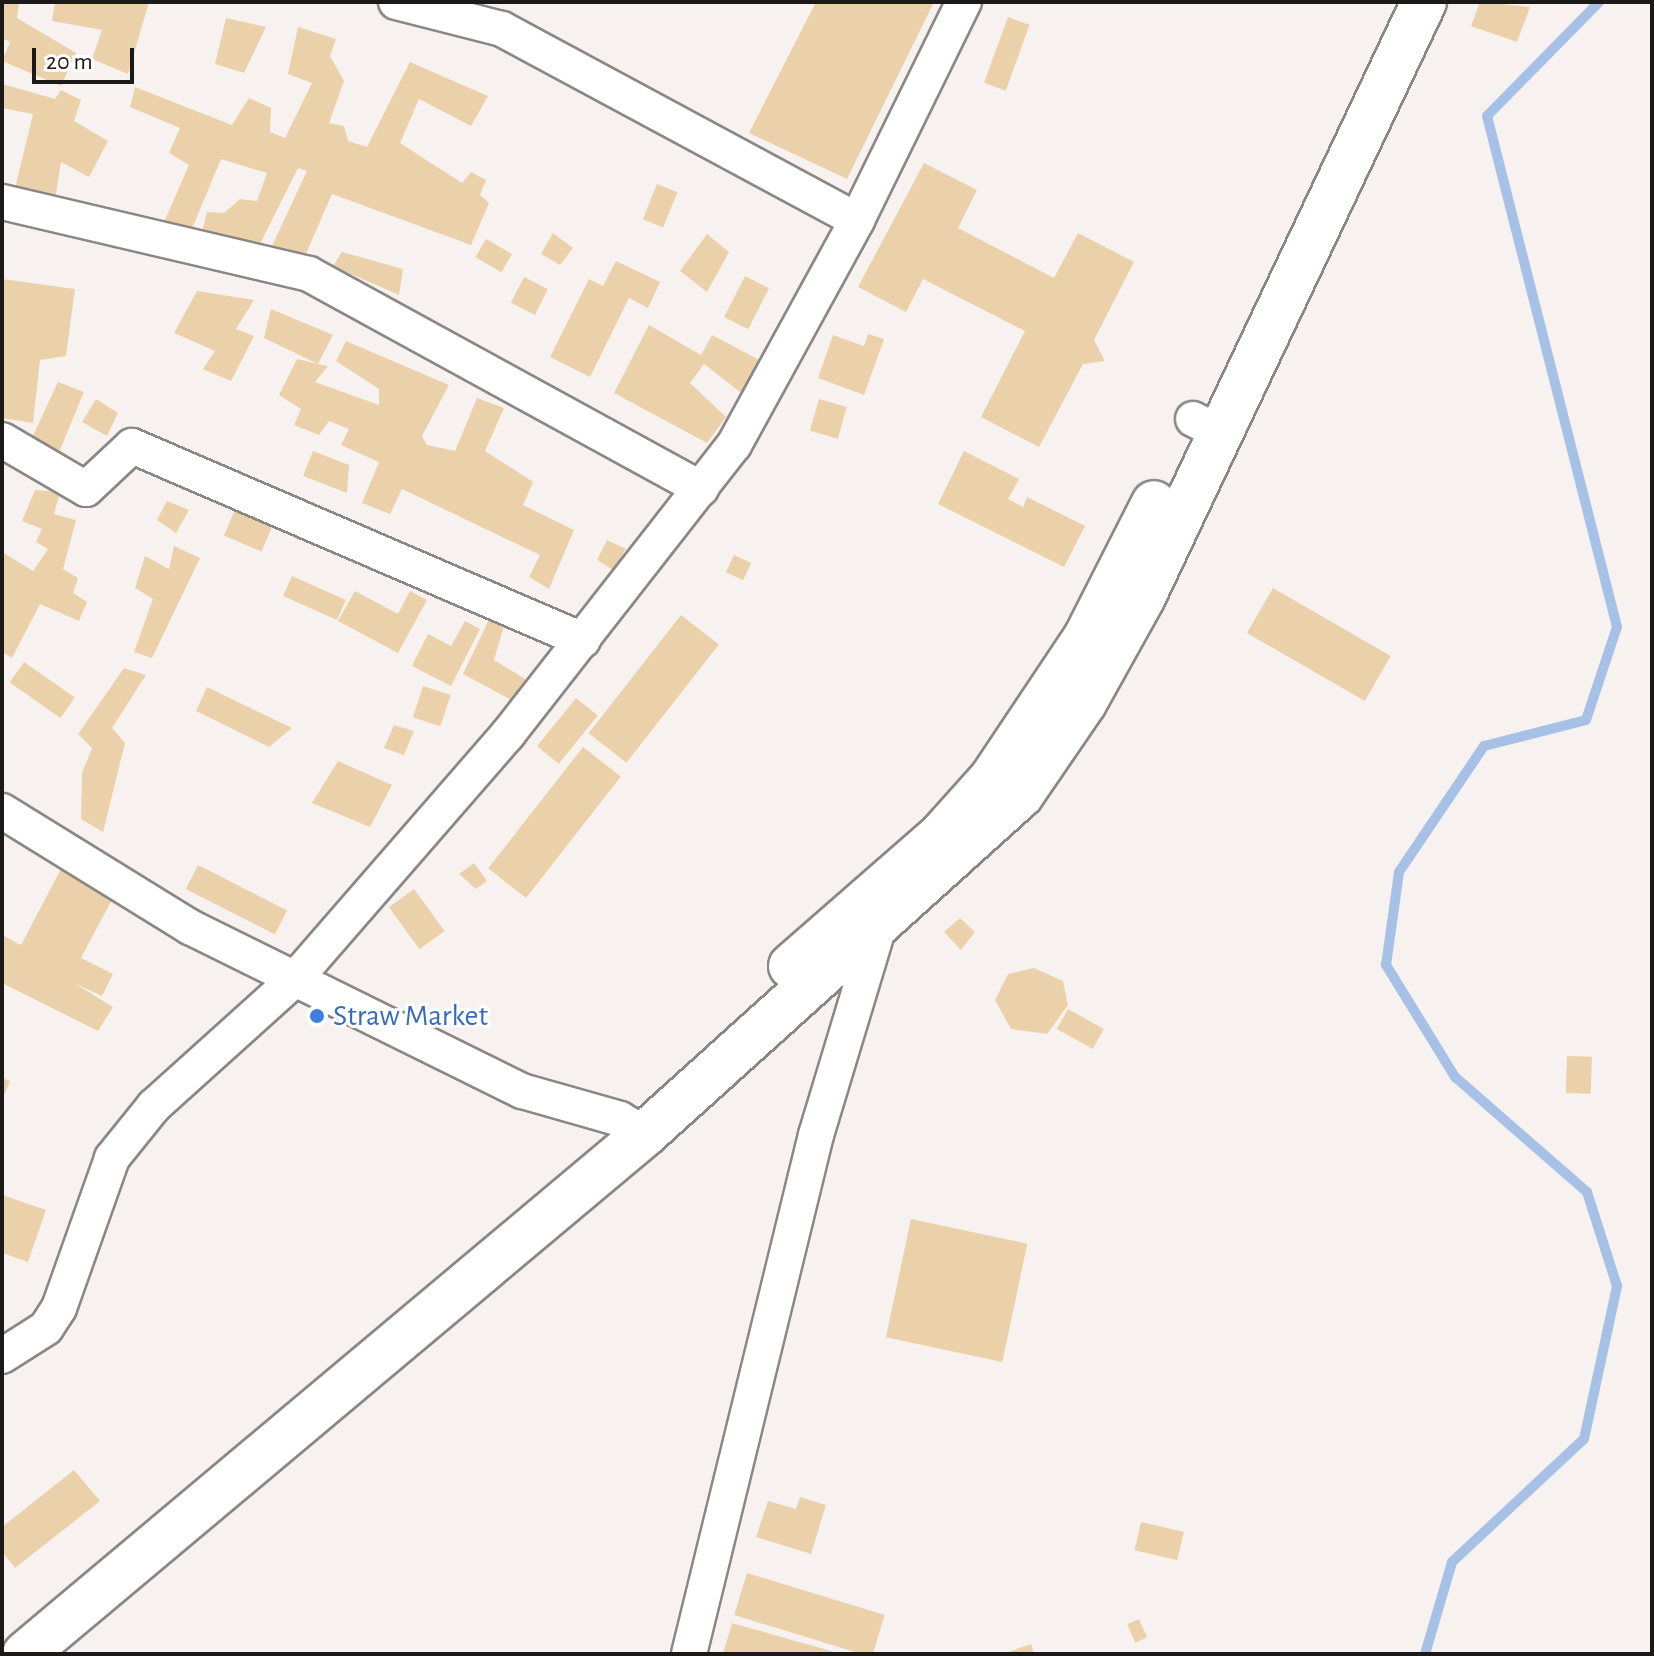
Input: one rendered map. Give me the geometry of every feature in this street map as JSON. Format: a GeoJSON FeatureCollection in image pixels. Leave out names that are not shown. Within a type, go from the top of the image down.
{"type":"FeatureCollection","features":[{"type":"Feature","properties":{"kind":"street"},"geometry":{"type":"LineString","coordinates":[[396,2],[502,29],[857,220]]}},
{"type":"Feature","properties":{"kind":"street"},"geometry":{"type":"LineString","coordinates":[[2,1356],[46,1328],[59,1308],[112,1158],[154,1106],[295,979],[583,640],[734,445],[857,220],[964,2]]}},
{"type":"Feature","properties":{"kind":"street"},"geometry":{"type":"LineString","coordinates":[[2,1636],[878,930],[1021,795],[1056,745],[1143,597],[1207,426],[1391,2]]}},
{"type":"Feature","properties":{"kind":"street"},"geometry":{"type":"LineString","coordinates":[[25,1654],[632,1126],[941,835],[992,778],[1086,637],[1207,426],[1424,2]]}},
{"type":"Feature","properties":{"kind":"street"},"geometry":{"type":"LineString","coordinates":[[2,202],[309,274],[701,489]]}},
{"type":"Feature","properties":{"kind":"street"},"geometry":{"type":"LineString","coordinates":[[2,440],[86,489],[132,446],[583,640]]}},
{"type":"Feature","properties":{"kind":"street"},"geometry":{"type":"LineString","coordinates":[[2,811],[151,908],[522,1091],[632,1126]]}},
{"type":"Feature","properties":{"kind":"street"},"geometry":{"type":"LineString","coordinates":[[689,1654],[816,1135],[878,930]]}},
{"type":"Feature","properties":{"kind":"building"},"geometry":{"type":"Polygon","coordinates":[[[2,2],[19,3],[17,18],[76,53],[61,86],[2,61],[10,42],[2,38],[2,2]]]}},
{"type":"Feature","properties":{"kind":"building"},"geometry":{"type":"Polygon","coordinates":[[[55,2],[149,2],[128,74],[92,59],[102,30],[52,21],[55,2]]]}},
{"type":"Feature","properties":{"kind":"building"},"geometry":{"type":"Polygon","coordinates":[[[816,2],[934,2],[847,179],[749,133],[816,2]]]}},
{"type":"Feature","properties":{"kind":"building"},"geometry":{"type":"Polygon","coordinates":[[[1480,2],[1530,7],[1517,42],[1471,26],[1480,2]]]}},
{"type":"Feature","properties":{"kind":"building"},"geometry":{"type":"Polygon","coordinates":[[[1008,17],[1030,25],[1006,91],[984,83],[1008,17]]]}},
{"type":"Feature","properties":{"kind":"building"},"geometry":{"type":"Polygon","coordinates":[[[226,18],[266,27],[244,73],[215,64],[226,18]]]}},
{"type":"Feature","properties":{"kind":"building"},"geometry":{"type":"Polygon","coordinates":[[[298,27],[336,39],[330,56],[344,81],[329,123],[344,126],[348,141],[367,147],[410,62],[488,96],[471,126],[419,99],[400,143],[462,183],[471,172],[486,180],[480,195],[489,203],[471,245],[332,194],[305,256],[272,246],[307,171],[298,168],[260,244],[202,232],[207,212],[224,213],[240,199],[257,201],[267,173],[221,159],[191,231],[161,229],[189,165],[169,153],[180,128],[130,107],[135,87],[232,125],[249,98],[271,108],[270,132],[285,138],[312,83],[288,74],[298,27]]]}},
{"type":"Feature","properties":{"kind":"building"},"geometry":{"type":"Polygon","coordinates":[[[2,84],[55,99],[61,90],[81,100],[74,121],[108,141],[89,177],[61,162],[55,200],[15,188],[33,114],[2,108],[2,84]]]}},
{"type":"Feature","properties":{"kind":"building"},"geometry":{"type":"Polygon","coordinates":[[[924,163],[977,190],[958,228],[1054,278],[1078,233],[1134,262],[1094,340],[1105,361],[1083,364],[1039,447],[981,417],[1025,331],[923,279],[906,312],[858,287],[924,163]]]}},
{"type":"Feature","properties":{"kind":"building"},"geometry":{"type":"Polygon","coordinates":[[[657,184],[677,192],[663,227],[643,219],[657,184]]]}},
{"type":"Feature","properties":{"kind":"building"},"geometry":{"type":"Polygon","coordinates":[[[553,233],[573,248],[560,265],[541,254],[553,233]]]}},
{"type":"Feature","properties":{"kind":"building"},"geometry":{"type":"Polygon","coordinates":[[[707,234],[729,252],[707,292],[680,271],[707,234]]]}},
{"type":"Feature","properties":{"kind":"building"},"geometry":{"type":"Polygon","coordinates":[[[486,239],[512,254],[501,272],[476,257],[486,239]]]}},
{"type":"Feature","properties":{"kind":"building"},"geometry":{"type":"Polygon","coordinates":[[[342,252],[403,269],[399,295],[333,266],[342,252]]]}},
{"type":"Feature","properties":{"kind":"building"},"geometry":{"type":"Polygon","coordinates":[[[616,261],[660,282],[648,308],[629,298],[590,377],[550,357],[589,279],[603,286],[616,261]]]}},
{"type":"Feature","properties":{"kind":"building"},"geometry":{"type":"Polygon","coordinates":[[[745,276],[769,288],[748,329],[724,317],[745,276]]]}},
{"type":"Feature","properties":{"kind":"building"},"geometry":{"type":"Polygon","coordinates":[[[524,277],[548,289],[535,315],[511,303],[524,277]]]}},
{"type":"Feature","properties":{"kind":"building"},"geometry":{"type":"Polygon","coordinates":[[[2,279],[75,289],[66,356],[40,360],[33,423],[2,418],[2,279]]]}},
{"type":"Feature","properties":{"kind":"building"},"geometry":{"type":"Polygon","coordinates":[[[197,291],[254,300],[236,329],[254,336],[231,381],[203,369],[215,351],[174,333],[197,291]]]}},
{"type":"Feature","properties":{"kind":"building"},"geometry":{"type":"Polygon","coordinates":[[[271,309],[333,335],[318,364],[264,338],[271,309]]]}},
{"type":"Feature","properties":{"kind":"building"},"geometry":{"type":"Polygon","coordinates":[[[649,325],[701,355],[712,335],[763,362],[744,395],[704,364],[690,383],[726,417],[707,443],[614,393],[649,325]]]}},
{"type":"Feature","properties":{"kind":"building"},"geometry":{"type":"Polygon","coordinates":[[[868,334],[884,339],[864,395],[818,378],[833,335],[864,346],[868,334]]]}},
{"type":"Feature","properties":{"kind":"building"},"geometry":{"type":"Polygon","coordinates":[[[346,341],[449,385],[422,436],[427,445],[455,451],[477,398],[504,408],[485,451],[533,482],[523,505],[574,530],[549,589],[529,577],[540,555],[402,489],[390,514],[362,503],[379,462],[341,445],[349,429],[329,421],[319,435],[294,425],[301,409],[279,395],[297,359],[328,366],[315,382],[379,405],[379,389],[336,361],[346,341]]]}},
{"type":"Feature","properties":{"kind":"building"},"geometry":{"type":"Polygon","coordinates":[[[58,382],[84,392],[52,469],[24,455],[58,382]]]}},
{"type":"Feature","properties":{"kind":"building"},"geometry":{"type":"Polygon","coordinates":[[[96,399],[118,413],[107,436],[82,422],[96,399]]]}},
{"type":"Feature","properties":{"kind":"building"},"geometry":{"type":"Polygon","coordinates":[[[819,399],[847,407],[838,439],[810,431],[819,399]]]}},
{"type":"Feature","properties":{"kind":"building"},"geometry":{"type":"Polygon","coordinates":[[[313,451],[349,465],[347,493],[303,476],[313,451]]]}},
{"type":"Feature","properties":{"kind":"building"},"geometry":{"type":"Polygon","coordinates":[[[964,451],[1019,479],[1008,499],[1023,507],[1027,497],[1085,526],[1064,567],[938,504],[964,451]]]}},
{"type":"Feature","properties":{"kind":"building"},"geometry":{"type":"Polygon","coordinates":[[[35,490],[60,492],[54,514],[76,520],[63,569],[78,578],[73,593],[87,602],[79,621],[40,604],[12,658],[2,652],[2,552],[33,571],[48,549],[36,542],[42,529],[22,521],[35,490]]]}},
{"type":"Feature","properties":{"kind":"building"},"geometry":{"type":"Polygon","coordinates":[[[167,501],[189,510],[176,533],[157,520],[167,501]]]}},
{"type":"Feature","properties":{"kind":"building"},"geometry":{"type":"Polygon","coordinates":[[[236,507],[274,523],[262,552],[224,536],[236,507]]]}},
{"type":"Feature","properties":{"kind":"building"},"geometry":{"type":"Polygon","coordinates":[[[607,540],[626,549],[613,570],[597,560],[607,540]]]}},
{"type":"Feature","properties":{"kind":"building"},"geometry":{"type":"Polygon","coordinates":[[[174,546],[200,558],[152,658],[134,652],[153,599],[135,588],[145,556],[169,569],[174,546]]]}},
{"type":"Feature","properties":{"kind":"building"},"geometry":{"type":"Polygon","coordinates":[[[734,555],[751,563],[743,580],[726,572],[734,555]]]}},
{"type":"Feature","properties":{"kind":"building"},"geometry":{"type":"Polygon","coordinates":[[[292,576],[346,600],[337,620],[283,596],[292,576]]]}},
{"type":"Feature","properties":{"kind":"building"},"geometry":{"type":"Polygon","coordinates":[[[1273,588],[1391,656],[1365,701],[1247,633],[1273,588]]]}},
{"type":"Feature","properties":{"kind":"building"},"geometry":{"type":"Polygon","coordinates":[[[355,591],[398,614],[410,591],[427,600],[398,653],[338,621],[355,591]]]}},
{"type":"Feature","properties":{"kind":"building"},"geometry":{"type":"Polygon","coordinates":[[[493,611],[506,619],[494,660],[530,682],[517,703],[463,674],[493,611]]]}},
{"type":"Feature","properties":{"kind":"building"},"geometry":{"type":"Polygon","coordinates":[[[681,615],[719,645],[626,763],[589,733],[681,615]]]}},
{"type":"Feature","properties":{"kind":"building"},"geometry":{"type":"Polygon","coordinates":[[[465,621],[480,629],[451,686],[412,666],[428,634],[451,646],[465,621]]]}},
{"type":"Feature","properties":{"kind":"building"},"geometry":{"type":"Polygon","coordinates":[[[24,662],[75,698],[60,718],[10,682],[24,662]]]}},
{"type":"Feature","properties":{"kind":"building"},"geometry":{"type":"Polygon","coordinates":[[[124,668],[146,675],[112,728],[125,743],[103,832],[81,819],[82,773],[92,748],[78,734],[124,668]]]}},
{"type":"Feature","properties":{"kind":"building"},"geometry":{"type":"Polygon","coordinates":[[[423,686],[451,695],[440,726],[413,717],[423,686]]]}},
{"type":"Feature","properties":{"kind":"building"},"geometry":{"type":"Polygon","coordinates":[[[207,687],[292,728],[269,747],[196,711],[207,687]]]}},
{"type":"Feature","properties":{"kind":"building"},"geometry":{"type":"Polygon","coordinates":[[[576,698],[598,716],[559,764],[537,746],[576,698]]]}},
{"type":"Feature","properties":{"kind":"building"},"geometry":{"type":"Polygon","coordinates":[[[394,725],[414,731],[404,755],[384,748],[394,725]]]}},
{"type":"Feature","properties":{"kind":"building"},"geometry":{"type":"Polygon","coordinates":[[[583,747],[621,777],[526,898],[488,868],[583,747]]]}},
{"type":"Feature","properties":{"kind":"building"},"geometry":{"type":"Polygon","coordinates":[[[338,761],[392,785],[370,827],[312,803],[338,761]]]}},
{"type":"Feature","properties":{"kind":"building"},"geometry":{"type":"Polygon","coordinates":[[[474,863],[487,881],[476,889],[459,874],[474,863]]]}},
{"type":"Feature","properties":{"kind":"building"},"geometry":{"type":"Polygon","coordinates":[[[198,865],[287,910],[275,934],[186,889],[198,865]]]}},
{"type":"Feature","properties":{"kind":"building"},"geometry":{"type":"Polygon","coordinates":[[[62,867],[115,894],[81,958],[113,974],[102,996],[74,983],[113,1007],[98,1031],[2,983],[2,935],[21,945],[62,867]]]}},
{"type":"Feature","properties":{"kind":"building"},"geometry":{"type":"Polygon","coordinates":[[[414,889],[445,931],[419,949],[389,907],[414,889]]]}},
{"type":"Feature","properties":{"kind":"building"},"geometry":{"type":"Polygon","coordinates":[[[960,918],[975,932],[961,950],[944,932],[960,918]]]}},
{"type":"Feature","properties":{"kind":"building"},"geometry":{"type":"Polygon","coordinates":[[[1034,968],[1063,981],[1068,1005],[1047,1034],[1011,1029],[995,1000],[1008,974],[1034,968]]]}},
{"type":"Feature","properties":{"kind":"building"},"geometry":{"type":"Polygon","coordinates":[[[1068,1009],[1104,1029],[1093,1049],[1057,1029],[1068,1009]]]}},
{"type":"Feature","properties":{"kind":"building"},"geometry":{"type":"Polygon","coordinates":[[[1567,1056],[1592,1057],[1591,1094],[1566,1093],[1567,1056]]]}},
{"type":"Feature","properties":{"kind":"building"},"geometry":{"type":"Polygon","coordinates":[[[2,1078],[10,1081],[2,1100],[2,1078]]]}},
{"type":"Feature","properties":{"kind":"building"},"geometry":{"type":"Polygon","coordinates":[[[2,1195],[46,1210],[28,1262],[2,1253],[2,1195]]]}},
{"type":"Feature","properties":{"kind":"building"},"geometry":{"type":"Polygon","coordinates":[[[911,1219],[1027,1244],[1002,1362],[886,1337],[911,1219]]]}},
{"type":"Feature","properties":{"kind":"building"},"geometry":{"type":"Polygon","coordinates":[[[74,1470],[100,1501],[15,1568],[2,1552],[2,1527],[74,1470]]]}},
{"type":"Feature","properties":{"kind":"building"},"geometry":{"type":"Polygon","coordinates":[[[800,1497],[826,1505],[811,1554],[756,1537],[768,1501],[796,1509],[800,1497]]]}},
{"type":"Feature","properties":{"kind":"building"},"geometry":{"type":"Polygon","coordinates":[[[1141,1522],[1184,1532],[1177,1560],[1134,1550],[1141,1522]]]}},
{"type":"Feature","properties":{"kind":"building"},"geometry":{"type":"Polygon","coordinates":[[[747,1573],[885,1615],[873,1654],[861,1654],[734,1615],[747,1573]]]}},
{"type":"Feature","properties":{"kind":"building"},"geometry":{"type":"Polygon","coordinates":[[[1139,1619],[1147,1637],[1135,1643],[1127,1624],[1139,1619]]]}},
{"type":"Feature","properties":{"kind":"building"},"geometry":{"type":"Polygon","coordinates":[[[732,1623],[838,1653],[838,1654],[723,1654],[732,1623]]]}},
{"type":"Feature","properties":{"kind":"building"},"geometry":{"type":"Polygon","coordinates":[[[1031,1644],[1034,1654],[1003,1654],[1031,1644]]]}},
{"type":"Feature","properties":{"kind":"waterway"},"geometry":{"type":"LineString","coordinates":[[1425,1654],[1452,1562],[1584,1439],[1617,1286],[1587,1192],[1455,1077],[1386,965],[1399,872],[1484,746],[1586,720],[1617,627],[1487,116],[1599,2]]}},
{"type":"Feature","properties":{"kind":"place","name":"Straw Market"},"geometry":{"type":"Point","coordinates":[317,1016]}}]}
